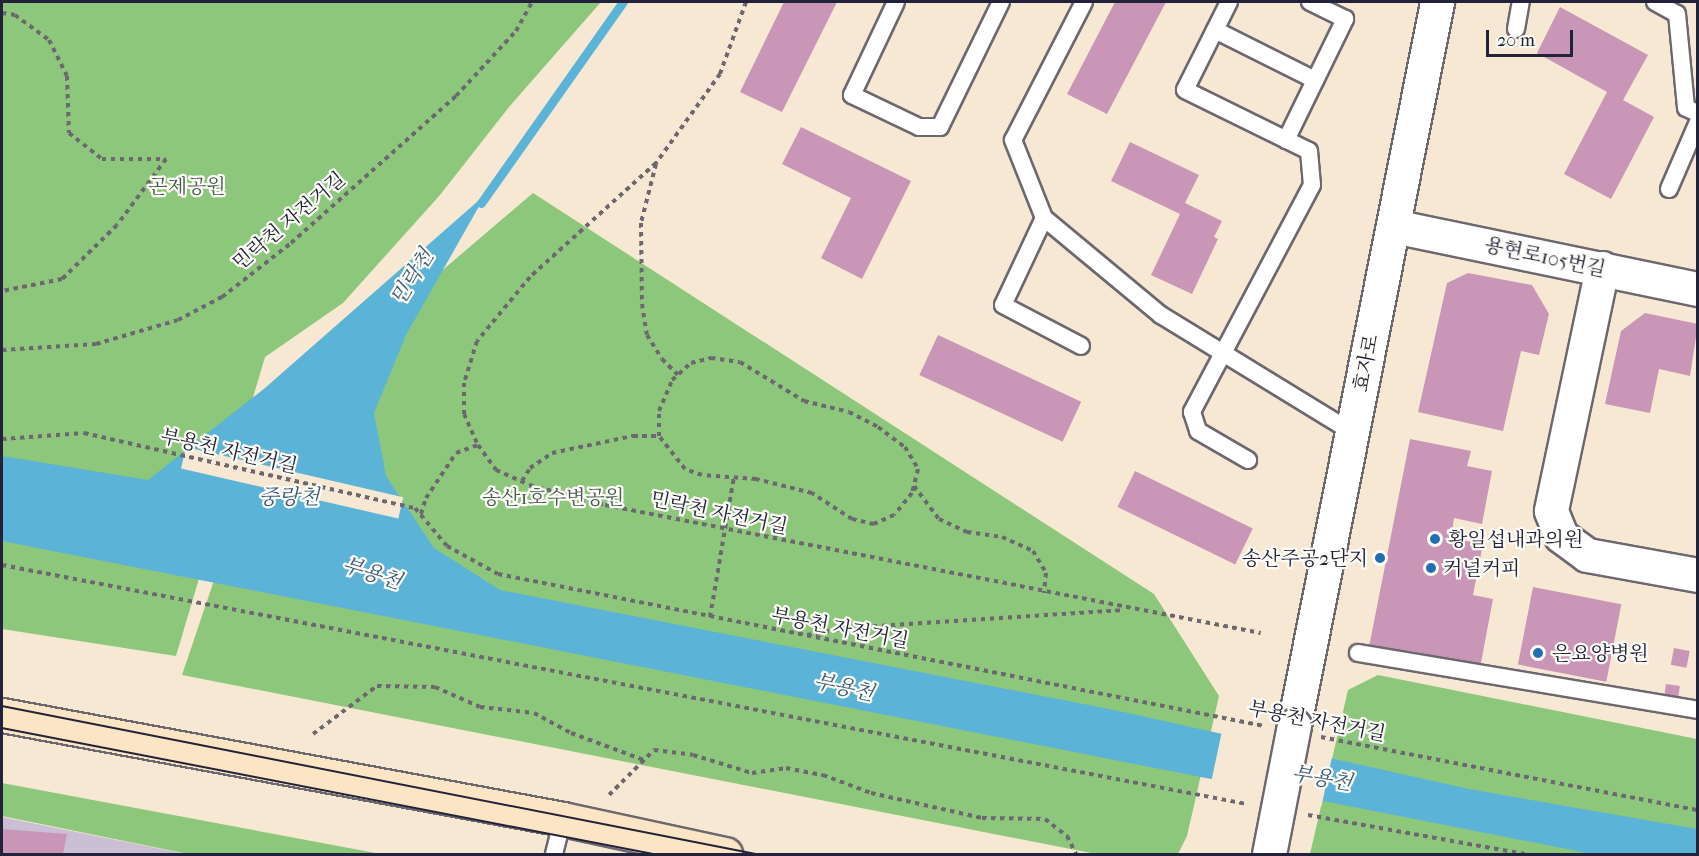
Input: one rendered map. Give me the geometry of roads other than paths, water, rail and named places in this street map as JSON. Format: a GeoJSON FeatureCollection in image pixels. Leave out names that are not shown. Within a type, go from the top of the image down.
{"type":"FeatureCollection","features":[{"type":"Feature","properties":{"kind":"main road"},"geometry":{"type":"LineString","coordinates":[[2,715],[563,819],[725,855]]}},
{"type":"Feature","properties":{"kind":"street","name":"효자로"},"geometry":{"type":"LineString","coordinates":[[1269,855],[1291,729],[1437,2]]}},
{"type":"Feature","properties":{"kind":"street","name":"용현로105번길"},"geometry":{"type":"LineString","coordinates":[[1393,226],[1698,288]]}},
{"type":"Feature","properties":{"kind":"street"},"geometry":{"type":"LineString","coordinates":[[1602,268],[1551,511],[1561,536],[1587,555],[1698,575]]}},
{"type":"Feature","properties":{"kind":"lane"},"geometry":{"type":"LineString","coordinates":[[896,2],[852,95],[919,127],[940,127],[1001,2]]}},
{"type":"Feature","properties":{"kind":"lane"},"geometry":{"type":"LineString","coordinates":[[1084,2],[1013,140],[1044,218],[1161,315],[1352,432]]}},
{"type":"Feature","properties":{"kind":"lane"},"geometry":{"type":"LineString","coordinates":[[1229,2],[1185,90],[1309,150],[1312,185],[1192,412],[1198,431],[1248,460]]}},
{"type":"Feature","properties":{"kind":"lane"},"geometry":{"type":"LineString","coordinates":[[1286,140],[1345,19],[1310,2]]}},
{"type":"Feature","properties":{"kind":"lane"},"geometry":{"type":"LineString","coordinates":[[1516,29],[1521,2]]}},
{"type":"Feature","properties":{"kind":"lane"},"geometry":{"type":"LineString","coordinates":[[1655,2],[1677,14],[1686,108],[1698,113]]}},
{"type":"Feature","properties":{"kind":"lane"},"geometry":{"type":"LineString","coordinates":[[1215,30],[1315,80]]}},
{"type":"Feature","properties":{"kind":"lane"},"geometry":{"type":"LineString","coordinates":[[1669,189],[1698,122]]}},
{"type":"Feature","properties":{"kind":"lane"},"geometry":{"type":"LineString","coordinates":[[1044,218],[1003,305],[1081,346]]}},
{"type":"Feature","properties":{"kind":"lane"},"geometry":{"type":"LineString","coordinates":[[1358,652],[1698,710]]}},
{"type":"Feature","properties":{"kind":"lane"},"geometry":{"type":"LineString","coordinates":[[554,855],[563,819]]}},
{"type":"Feature","properties":{"kind":"water","name":"중랑천"},"geometry":{"type":"Polygon","coordinates":[[[486,194],[406,335],[374,413],[386,476],[434,548],[500,590],[1119,711],[1469,789],[1697,829],[1697,854],[1592,854],[2,541],[2,456],[148,480],[265,388],[486,194]]]}},
{"type":"Feature","properties":{"kind":"waterway","name":"민락천"},"geometry":{"type":"LineString","coordinates":[[481,203],[623,2]]}},
{"type":"Feature","properties":{"kind":"tram line"},"geometry":{"type":"LineString","coordinates":[[2,706],[756,854]]}},
{"type":"Feature","properties":{"kind":"tram line"},"geometry":{"type":"LineString","coordinates":[[2,728],[653,854]]}},
{"type":"Feature","properties":{"kind":"place","name":"황일섭내과의원"},"geometry":{"type":"Point","coordinates":[1435,539]}},
{"type":"Feature","properties":{"kind":"place","name":"송산주공2단지"},"geometry":{"type":"Point","coordinates":[1380,558]}},
{"type":"Feature","properties":{"kind":"place","name":"커널커피"},"geometry":{"type":"Point","coordinates":[1431,568]}},
{"type":"Feature","properties":{"kind":"place","name":"은요양병원"},"geometry":{"type":"Point","coordinates":[1538,653]}},
{"type":"Feature","properties":{"kind":"park label","name":"곤제공원"},"geometry":{"type":"Point","coordinates":[187,186]}},
{"type":"Feature","properties":{"kind":"park label","name":"송산1호수변공원"},"geometry":{"type":"Point","coordinates":[553,497]}},
{"type":"Feature","properties":{"kind":"water label","name":"부용천"},"geometry":{"type":"Point","coordinates":[372,573]}},
{"type":"Feature","properties":{"kind":"water label","name":"부용천"},"geometry":{"type":"Point","coordinates":[844,687]}},
{"type":"Feature","properties":{"kind":"water label","name":"부용천"},"geometry":{"type":"Point","coordinates":[1322,778]}}]}
